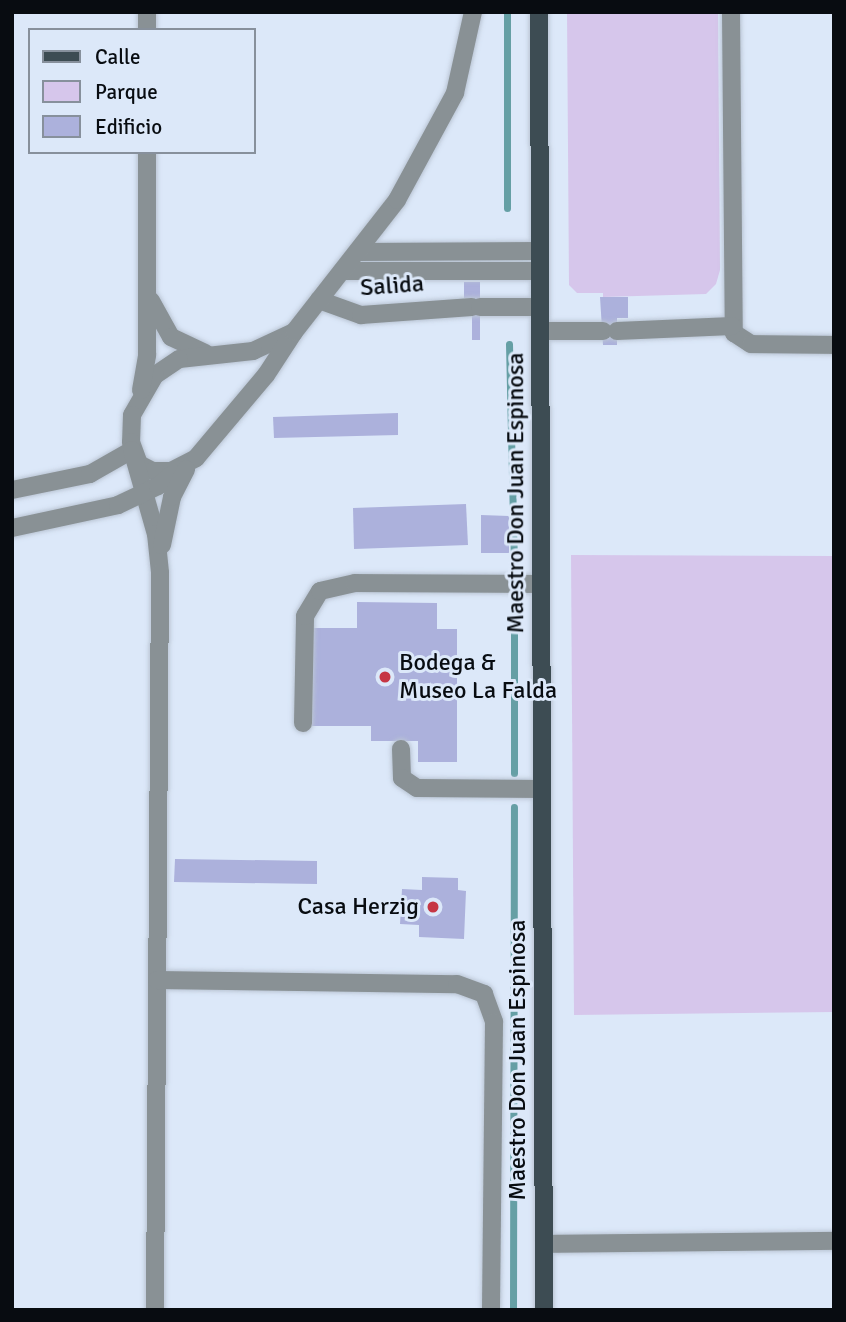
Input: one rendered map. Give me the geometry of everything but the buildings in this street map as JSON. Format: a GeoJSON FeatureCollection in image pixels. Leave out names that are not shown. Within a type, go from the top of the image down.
{"type":"FeatureCollection","features":[{"type":"Feature","properties":{"kind":"main road","name":"Maestro Don Juan Espinosa"},"geometry":{"type":"LineString","coordinates":[[539,12],[544,1310]]}},
{"type":"Feature","properties":{"kind":"street"},"geometry":{"type":"LineString","coordinates":[[160,573],[172,497],[196,458],[266,375],[294,332],[407,185],[446,113],[461,72],[473,12]]}},
{"type":"Feature","properties":{"kind":"street"},"geometry":{"type":"LineString","coordinates":[[731,12],[732,326],[738,339],[751,344],[834,345]]}},
{"type":"Feature","properties":{"kind":"street"},"geometry":{"type":"LineString","coordinates":[[147,154],[146,364],[130,424],[132,450],[156,534],[160,573],[155,1310]]}},
{"type":"Feature","properties":{"kind":"street"},"geometry":{"type":"LineString","coordinates":[[357,252],[540,251]]}},
{"type":"Feature","properties":{"kind":"street"},"geometry":{"type":"LineString","coordinates":[[342,271],[540,271]]}},
{"type":"Feature","properties":{"kind":"street"},"geometry":{"type":"LineString","coordinates":[[147,284],[155,314],[171,337],[208,353]]}},
{"type":"Feature","properties":{"kind":"street","name":"Salida"},"geometry":{"type":"LineString","coordinates":[[319,300],[361,315],[476,306],[540,306]]}},
{"type":"Feature","properties":{"kind":"street"},"geometry":{"type":"LineString","coordinates":[[540,331],[732,326]]}},
{"type":"Feature","properties":{"kind":"street"},"geometry":{"type":"LineString","coordinates":[[138,398],[170,364],[208,353],[253,351],[294,332]]}},
{"type":"Feature","properties":{"kind":"street"},"geometry":{"type":"LineString","coordinates":[[132,450],[146,468],[179,469]]}},
{"type":"Feature","properties":{"kind":"street"},"geometry":{"type":"LineString","coordinates":[[12,490],[90,474],[132,450]]}},
{"type":"Feature","properties":{"kind":"street"},"geometry":{"type":"LineString","coordinates":[[12,528],[76,518],[144,493],[196,458]]}},
{"type":"Feature","properties":{"kind":"street"},"geometry":{"type":"LineString","coordinates":[[303,723],[305,616],[320,591],[355,583],[541,584]]}},
{"type":"Feature","properties":{"kind":"street"},"geometry":{"type":"LineString","coordinates":[[401,749],[402,778],[417,788],[542,789]]}},
{"type":"Feature","properties":{"kind":"street"},"geometry":{"type":"LineString","coordinates":[[157,980],[457,984],[484,994],[494,1023],[491,1310]]}},
{"type":"Feature","properties":{"kind":"street"},"geometry":{"type":"LineString","coordinates":[[544,1244],[834,1241]]}},
{"type":"Feature","properties":{"kind":"green space"},"geometry":{"type":"Polygon","coordinates":[[[567,12],[718,12],[720,270],[716,284],[706,294],[603,297],[603,293],[577,293],[569,285],[567,12]]]}},
{"type":"Feature","properties":{"kind":"green space"},"geometry":{"type":"Polygon","coordinates":[[[571,555],[834,556],[834,1012],[574,1015],[571,555]]]}},
{"type":"Feature","properties":{"kind":"waterway"},"geometry":{"type":"LineString","coordinates":[[507,12],[507,208]]}},
{"type":"Feature","properties":{"kind":"waterway"},"geometry":{"type":"LineString","coordinates":[[509,344],[514,557]]}},
{"type":"Feature","properties":{"kind":"waterway"},"geometry":{"type":"LineString","coordinates":[[514,602],[514,773]]}},
{"type":"Feature","properties":{"kind":"waterway"},"geometry":{"type":"LineString","coordinates":[[513,1310],[514,807]]}},
{"type":"Feature","properties":{"kind":"place","name":"Bodega & Museo La Falda"},"geometry":{"type":"Point","coordinates":[385,677]}},
{"type":"Feature","properties":{"kind":"place","name":"Casa Herzig"},"geometry":{"type":"Point","coordinates":[433,907]}}]}
